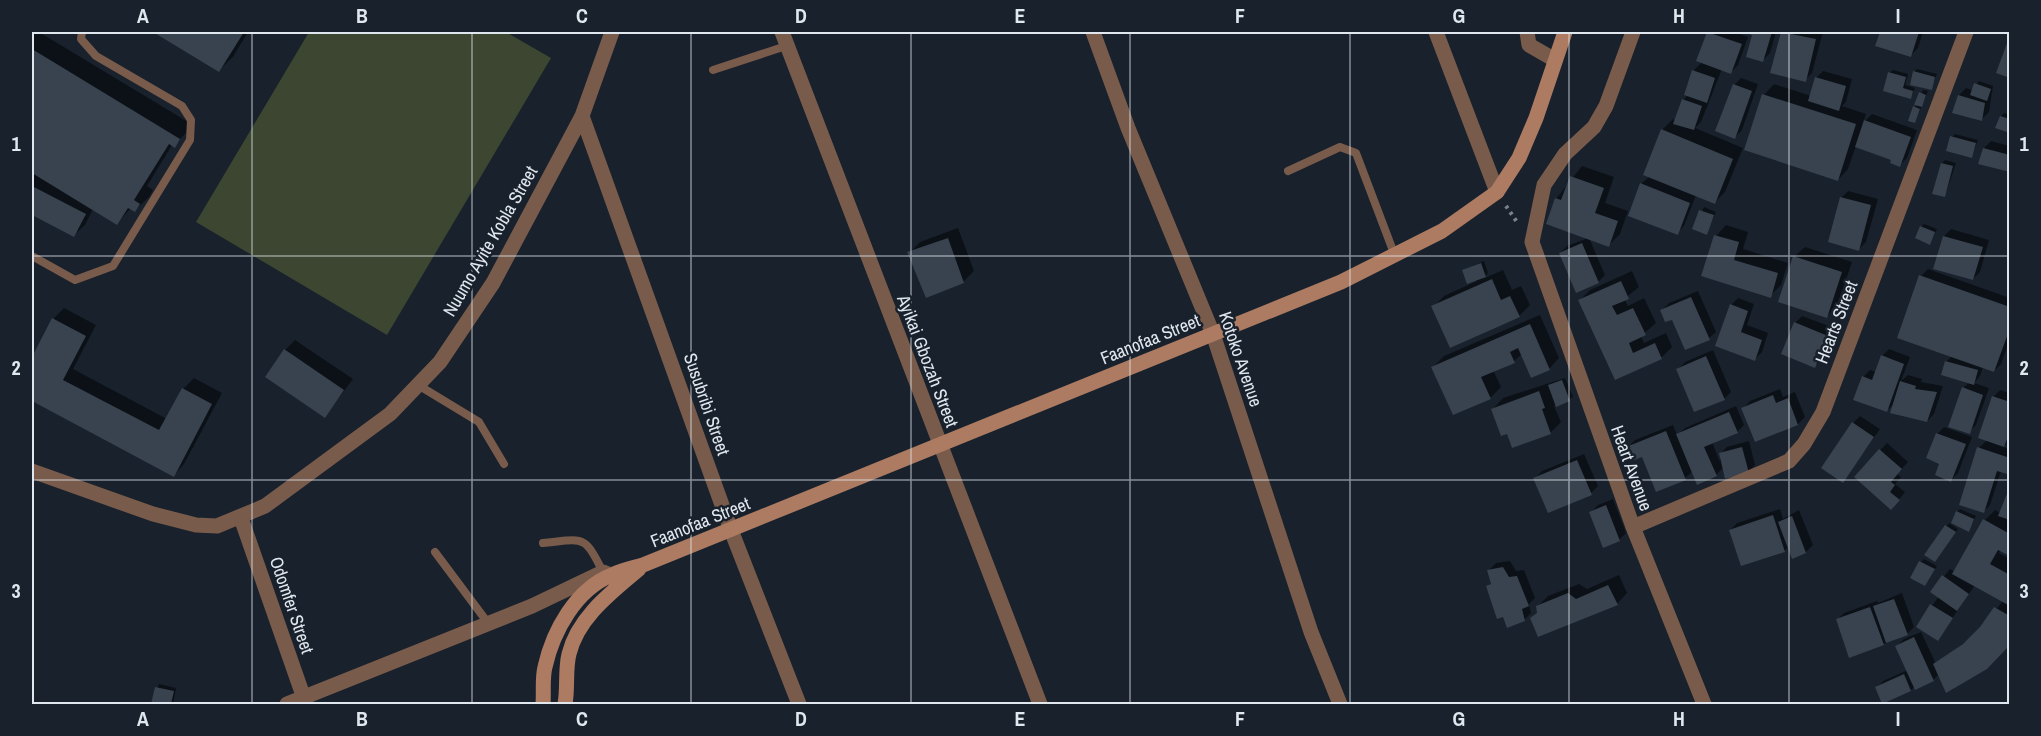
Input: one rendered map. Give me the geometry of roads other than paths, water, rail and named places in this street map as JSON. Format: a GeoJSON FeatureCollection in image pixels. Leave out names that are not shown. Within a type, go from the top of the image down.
{"type":"FeatureCollection","features":[{"type":"Feature","properties":{"kind":"main road","name":"Faanofaa Street"},"geometry":{"type":"LineString","coordinates":[[644,566],[1341,282],[1442,231],[1497,192],[1519,158],[1565,32]]}},
{"type":"Feature","properties":{"kind":"main road"},"geometry":{"type":"LineString","coordinates":[[543,705],[544,669],[562,623],[576,601],[607,574],[644,566]]}},
{"type":"Feature","properties":{"kind":"main road"},"geometry":{"type":"LineString","coordinates":[[565,705],[568,659],[575,637],[603,599],[644,566]]}},
{"type":"Feature","properties":{"kind":"street","name":"Nuumo Ayite Kobla Street"},"geometry":{"type":"LineString","coordinates":[[32,471],[153,514],[196,525],[217,526],[241,518],[265,506],[390,414],[440,362],[493,282],[582,116],[612,32]]}},
{"type":"Feature","properties":{"kind":"street","name":"Kotoko Avenue"},"geometry":{"type":"LineString","coordinates":[[1093,32],[1128,128],[1213,334],[1311,632],[1340,705]]}},
{"type":"Feature","properties":{"kind":"street"},"geometry":{"type":"LineString","coordinates":[[1436,32],[1497,192]]}},
{"type":"Feature","properties":{"kind":"street"},"geometry":{"type":"LineString","coordinates":[[1527,32],[1529,45],[1555,60]]}},
{"type":"Feature","properties":{"kind":"street","name":"Heart Avenue"},"geometry":{"type":"LineString","coordinates":[[1633,32],[1606,106],[1594,127],[1565,154],[1544,185],[1532,242],[1633,527],[1704,705]]}},
{"type":"Feature","properties":{"kind":"street","name":"Hearts Street"},"geometry":{"type":"LineString","coordinates":[[1633,527],[1789,461],[1804,444],[1823,412],[1966,32]]}},
{"type":"Feature","properties":{"kind":"street","name":"Ayikai Gbozah Street"},"geometry":{"type":"LineString","coordinates":[[784,39],[1040,705]]}},
{"type":"Feature","properties":{"kind":"street","name":"Susubribi Street"},"geometry":{"type":"LineString","coordinates":[[582,116],[731,530],[799,705]]}},
{"type":"Feature","properties":{"kind":"street","name":"Odomfer Street"},"geometry":{"type":"LineString","coordinates":[[241,518],[305,701]]}},
{"type":"Feature","properties":{"kind":"street"},"geometry":{"type":"LineString","coordinates":[[286,705],[305,701],[607,574]]}},
{"type":"Feature","properties":{"kind":"lane"},"geometry":{"type":"LineString","coordinates":[[32,256],[75,280],[113,266],[190,140],[191,120],[182,106],[96,56],[81,39],[82,32]]}},
{"type":"Feature","properties":{"kind":"lane"},"geometry":{"type":"LineString","coordinates":[[713,70],[784,39]]}},
{"type":"Feature","properties":{"kind":"lane"},"geometry":{"type":"LineString","coordinates":[[1288,171],[1340,147],[1356,153],[1395,256]]}},
{"type":"Feature","properties":{"kind":"lane"},"geometry":{"type":"LineString","coordinates":[[418,385],[479,422],[504,464]]}},
{"type":"Feature","properties":{"kind":"lane"},"geometry":{"type":"LineString","coordinates":[[543,543],[579,539],[585,542],[607,574]]}},
{"type":"Feature","properties":{"kind":"lane"},"geometry":{"type":"LineString","coordinates":[[435,552],[488,623]]}}]}
